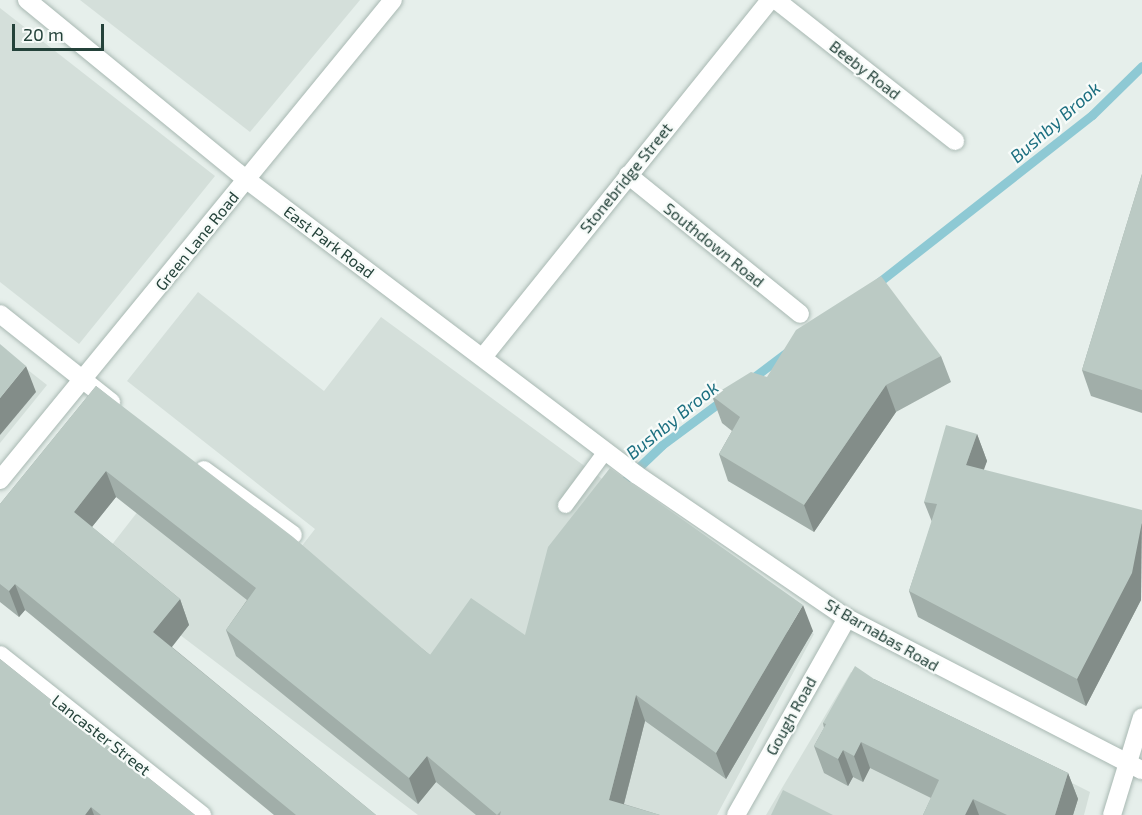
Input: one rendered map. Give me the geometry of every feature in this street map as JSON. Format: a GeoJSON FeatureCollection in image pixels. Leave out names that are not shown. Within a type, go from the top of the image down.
{"type":"FeatureCollection","features":[{"type":"Feature","properties":{"kind":"street","name":"East Park Road"},"geometry":{"type":"LineString","coordinates":[[27,0],[247,180],[637,475]]}},
{"type":"Feature","properties":{"kind":"street","name":"Green Lane Road"},"geometry":{"type":"LineString","coordinates":[[0,480],[393,0]]}},
{"type":"Feature","properties":{"kind":"street","name":"Stonebridge Street"},"geometry":{"type":"LineString","coordinates":[[483,357],[770,0]]}},
{"type":"Feature","properties":{"kind":"street","name":"Beeby Road"},"geometry":{"type":"LineString","coordinates":[[776,0],[955,141]]}},
{"type":"Feature","properties":{"kind":"street","name":"Southdown Road"},"geometry":{"type":"LineString","coordinates":[[628,176],[800,314]]}},
{"type":"Feature","properties":{"kind":"street"},"geometry":{"type":"LineString","coordinates":[[0,314],[82,381],[130,416]]}},
{"type":"Feature","properties":{"kind":"street"},"geometry":{"type":"LineString","coordinates":[[187,458],[293,535]]}},
{"type":"Feature","properties":{"kind":"street","name":"St Barnabas Road"},"geometry":{"type":"LineString","coordinates":[[637,475],[847,618],[1134,767]]}},
{"type":"Feature","properties":{"kind":"street","name":"Gough Road"},"geometry":{"type":"LineString","coordinates":[[736,815],[847,618]]}},
{"type":"Feature","properties":{"kind":"street","name":"Lancaster Street"},"geometry":{"type":"LineString","coordinates":[[0,655],[202,815]]}},
{"type":"Feature","properties":{"kind":"street"},"geometry":{"type":"LineString","coordinates":[[1112,815],[1134,767],[1142,717]]}},
{"type":"Feature","properties":{"kind":"lane"},"geometry":{"type":"LineString","coordinates":[[565,505],[612,456]]}},
{"type":"Feature","properties":{"kind":"shaded area"},"geometry":{"type":"Polygon","coordinates":[[[80,0],[360,0],[250,132],[80,0]]]}},
{"type":"Feature","properties":{"kind":"shaded area"},"geometry":{"type":"Polygon","coordinates":[[[0,8],[215,176],[79,344],[0,282],[0,8]]]}},
{"type":"Feature","properties":{"kind":"shaded area"},"geometry":{"type":"Polygon","coordinates":[[[198,292],[324,391],[381,317],[814,634],[717,815],[418,815],[93,569],[174,465],[294,556],[315,529],[127,381],[198,292]]]}},
{"type":"Feature","properties":{"kind":"shaded area"},"geometry":{"type":"Polygon","coordinates":[[[0,348],[47,385],[0,443],[0,348]]]}},
{"type":"Feature","properties":{"kind":"shaded area"},"geometry":{"type":"Polygon","coordinates":[[[851,672],[1090,792],[1084,815],[766,815],[851,672]]]}},
{"type":"Feature","properties":{"kind":"building"},"geometry":{"type":"Polygon","coordinates":[[[1142,174],[1142,390],[1082,370],[1142,174]]]}},
{"type":"Feature","properties":{"kind":"building"},"geometry":{"type":"Polygon","coordinates":[[[881,276],[941,356],[886,385],[804,505],[719,454],[740,417],[712,396],[751,372],[767,377],[796,330],[881,276]]]}},
{"type":"Feature","properties":{"kind":"building"},"geometry":{"type":"Polygon","coordinates":[[[0,344],[26,366],[0,398],[0,344]]]}},
{"type":"Feature","properties":{"kind":"building"},"geometry":{"type":"Polygon","coordinates":[[[96,386],[293,537],[430,655],[471,598],[525,635],[548,547],[610,468],[803,605],[716,753],[636,695],[609,800],[660,815],[500,815],[501,811],[497,815],[427,756],[409,778],[226,630],[256,588],[106,471],[74,512],[180,599],[153,632],[376,815],[296,815],[15,584],[9,591],[0,584],[0,504],[96,386]]]}},
{"type":"Feature","properties":{"kind":"building"},"geometry":{"type":"Polygon","coordinates":[[[946,425],[977,434],[966,465],[1142,510],[1142,522],[1132,573],[1077,679],[909,591],[937,504],[924,502],[946,425]]]}},
{"type":"Feature","properties":{"kind":"building"},"geometry":{"type":"Polygon","coordinates":[[[0,659],[195,815],[101,815],[91,807],[85,815],[0,815],[0,659]]]}},
{"type":"Feature","properties":{"kind":"building"},"geometry":{"type":"Polygon","coordinates":[[[855,666],[874,679],[1068,773],[1055,815],[1007,815],[973,799],[965,815],[923,815],[939,780],[861,742],[854,756],[843,750],[838,759],[814,746],[826,724],[823,723],[855,666]]]}},
{"type":"Feature","properties":{"kind":"building"},"geometry":{"type":"Polygon","coordinates":[[[783,790],[833,815],[771,815],[783,790]]]}},
{"type":"Feature","properties":{"kind":"waterway","name":"Bushby Brook"},"geometry":{"type":"LineString","coordinates":[[874,286],[1092,115],[1142,66]]}},
{"type":"Feature","properties":{"kind":"waterway","name":"Bushby Brook"},"geometry":{"type":"LineString","coordinates":[[750,380],[787,352]]}},
{"type":"Feature","properties":{"kind":"waterway","name":"Bushby Brook"},"geometry":{"type":"LineString","coordinates":[[617,488],[662,445],[724,399]]}}]}
